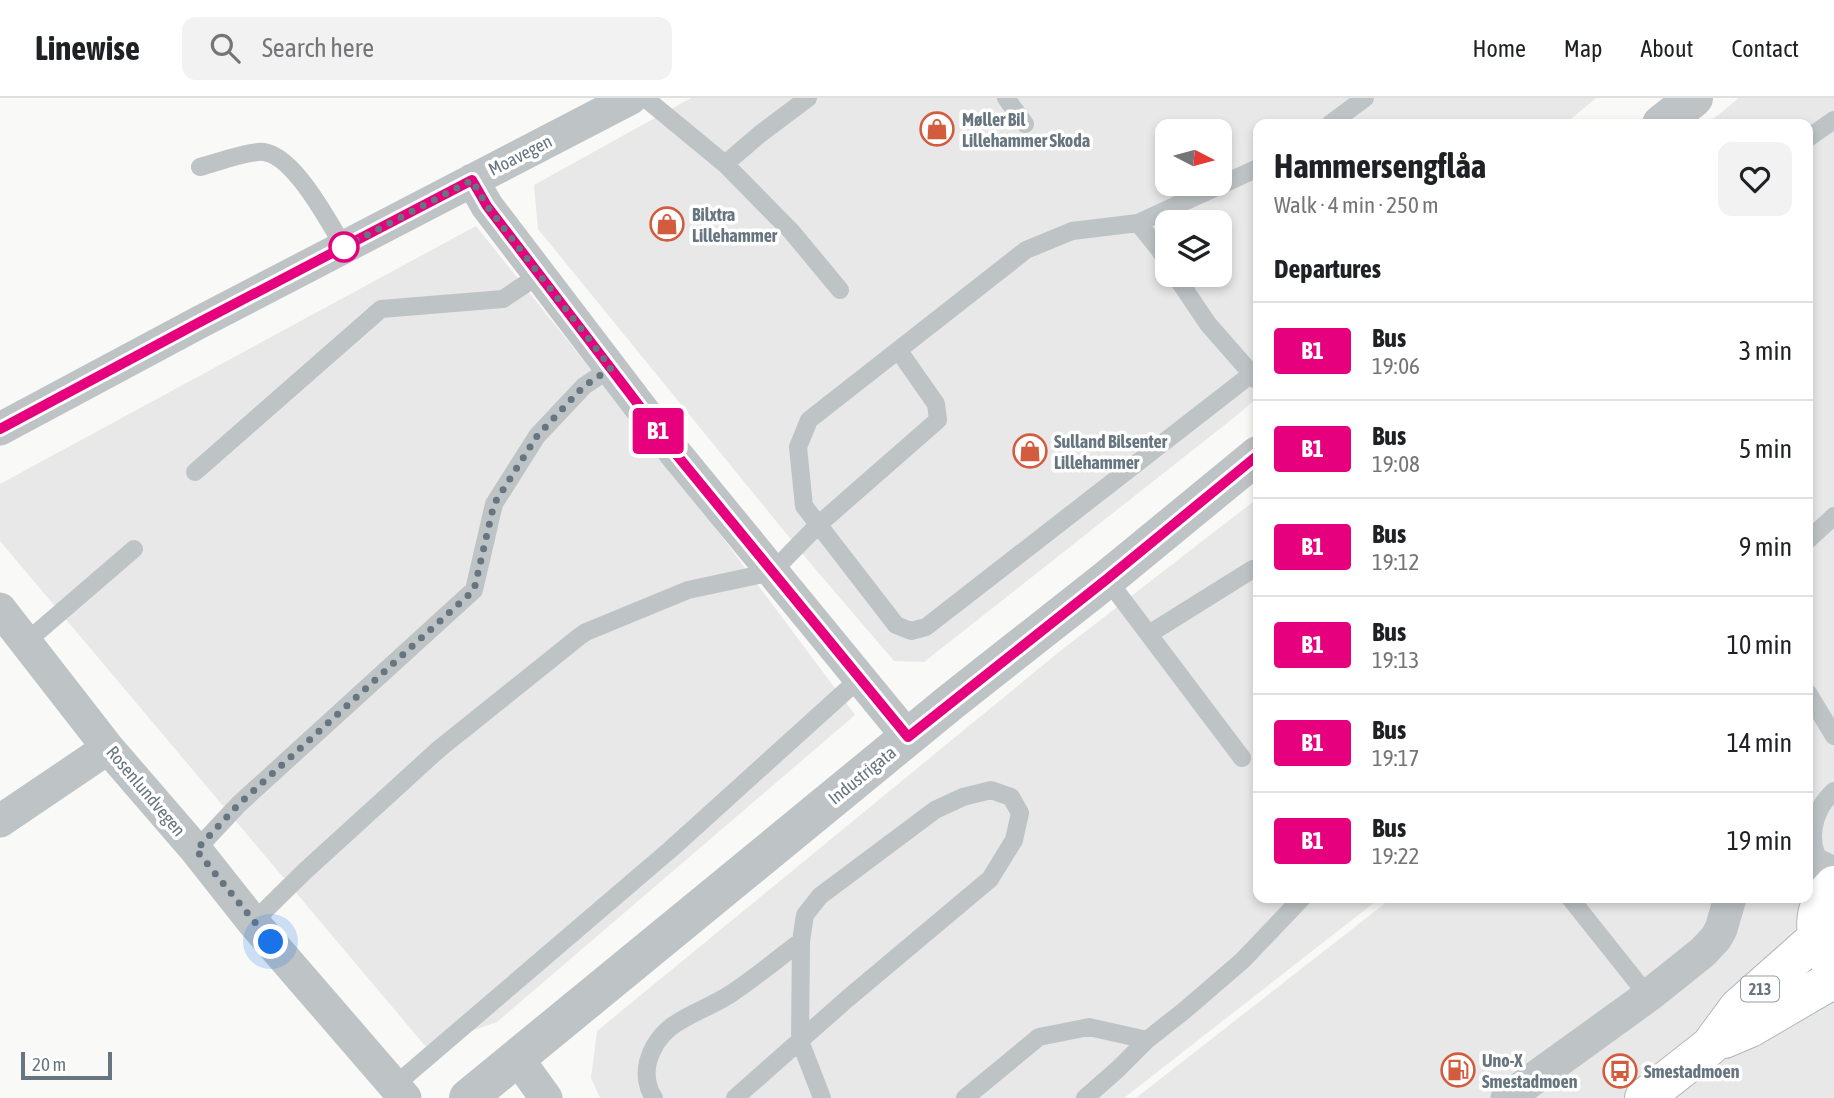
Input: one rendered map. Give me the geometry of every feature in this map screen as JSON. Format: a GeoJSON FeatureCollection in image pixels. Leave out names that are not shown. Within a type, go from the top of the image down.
{"type":"FeatureCollection","features":[{"type":"Feature","properties":{"kind":"main road","name":"213"},"geometry":{"type":"LineString","coordinates":[[1710,1046],[1738,1008],[1826,951],[1815,923],[1819,905],[1827,892],[1825,874]]}},
{"type":"Feature","properties":{"kind":"main road","name":"213"},"geometry":{"type":"LineString","coordinates":[[1644,1098],[1710,1046],[1750,1028],[1834,979]]}},
{"type":"Feature","properties":{"kind":"street","name":"Moavegen"},"geometry":{"type":"LineString","coordinates":[[0,429],[631,98]]}},
{"type":"Feature","properties":{"kind":"street"},"geometry":{"type":"LineString","coordinates":[[1667,119],[1694,98]]}},
{"type":"Feature","properties":{"kind":"street"},"geometry":{"type":"LineString","coordinates":[[472,180],[487,206],[676,454],[908,737]]}},
{"type":"Feature","properties":{"kind":"street","name":"Industrigata"},"geometry":{"type":"LineString","coordinates":[[468,1098],[908,737],[1253,459]]}},
{"type":"Feature","properties":{"kind":"street","name":"Rosenlundvegen"},"geometry":{"type":"LineString","coordinates":[[0,609],[108,748],[399,1092]]}},
{"type":"Feature","properties":{"kind":"street"},"geometry":{"type":"LineString","coordinates":[[0,821],[108,748]]}},
{"type":"Feature","properties":{"kind":"street"},"geometry":{"type":"LineString","coordinates":[[1507,1098],[1648,996],[1703,952],[1716,938],[1729,903]]}},
{"type":"Feature","properties":{"kind":"street"},"geometry":{"type":"LineString","coordinates":[[518,1059],[546,1098]]}},
{"type":"Feature","properties":{"kind":"lane"},"geometry":{"type":"LineString","coordinates":[[645,98],[725,164],[791,231],[840,290]]}},
{"type":"Feature","properties":{"kind":"lane"},"geometry":{"type":"LineString","coordinates":[[725,164],[808,98]]}},
{"type":"Feature","properties":{"kind":"lane"},"geometry":{"type":"LineString","coordinates":[[1006,98],[1025,124]]}},
{"type":"Feature","properties":{"kind":"lane"},"geometry":{"type":"LineString","coordinates":[[1336,119],[1365,98]]}},
{"type":"Feature","properties":{"kind":"lane"},"geometry":{"type":"LineString","coordinates":[[1813,135],[1834,120]]}},
{"type":"Feature","properties":{"kind":"lane"},"geometry":{"type":"LineString","coordinates":[[200,167],[261,151],[271,155],[288,166],[305,184],[344,247]]}},
{"type":"Feature","properties":{"kind":"lane"},"geometry":{"type":"LineString","coordinates":[[1253,170],[1138,223],[1072,232],[1026,250],[809,420],[798,447],[804,506],[896,625],[911,631],[926,627],[1253,377]]}},
{"type":"Feature","properties":{"kind":"lane"},"geometry":{"type":"LineString","coordinates":[[1138,223],[1155,244]]}},
{"type":"Feature","properties":{"kind":"lane"},"geometry":{"type":"LineString","coordinates":[[195,472],[381,309],[503,299],[540,275]]}},
{"type":"Feature","properties":{"kind":"lane"},"geometry":{"type":"LineString","coordinates":[[1183,287],[1208,324],[1253,372]]}},
{"type":"Feature","properties":{"kind":"lane"},"geometry":{"type":"LineString","coordinates":[[253,922],[439,749],[586,632],[688,590],[772,572],[818,525],[938,420],[936,404],[898,351]]}},
{"type":"Feature","properties":{"kind":"lane"},"geometry":{"type":"LineString","coordinates":[[196,850],[239,804],[474,590],[494,504],[537,436],[584,386],[611,368]]}},
{"type":"Feature","properties":{"kind":"lane"},"geometry":{"type":"LineString","coordinates":[[1813,535],[1834,516]]}},
{"type":"Feature","properties":{"kind":"lane"},"geometry":{"type":"LineString","coordinates":[[26,642],[134,549]]}},
{"type":"Feature","properties":{"kind":"lane"},"geometry":{"type":"LineString","coordinates":[[1149,634],[1253,571]]}},
{"type":"Feature","properties":{"kind":"lane"},"geometry":{"type":"LineString","coordinates":[[1107,579],[1242,758]]}},
{"type":"Feature","properties":{"kind":"lane"},"geometry":{"type":"LineString","coordinates":[[399,1092],[859,679]]}},
{"type":"Feature","properties":{"kind":"lane"},"geometry":{"type":"LineString","coordinates":[[1813,701],[1834,736]]}},
{"type":"Feature","properties":{"kind":"lane"},"geometry":{"type":"LineString","coordinates":[[735,1098],[800,1041],[847,999],[990,879],[1014,840],[1020,813],[1011,797],[991,790],[963,797],[935,810],[820,896],[805,915],[800,1041],[822,1098]]}},
{"type":"Feature","properties":{"kind":"lane"},"geometry":{"type":"LineString","coordinates":[[1825,874],[1813,842],[1813,831],[1818,811],[1834,791]]}},
{"type":"Feature","properties":{"kind":"lane"},"geometry":{"type":"LineString","coordinates":[[1084,1098],[1147,1040],[1243,960],[1297,903]]}},
{"type":"Feature","properties":{"kind":"lane"},"geometry":{"type":"LineString","coordinates":[[1574,903],[1648,996]]}},
{"type":"Feature","properties":{"kind":"lane"},"geometry":{"type":"LineString","coordinates":[[654,1098],[649,1092],[646,1070],[651,1052],[661,1035],[694,1012],[732,994],[802,941]]}},
{"type":"Feature","properties":{"kind":"lane"},"geometry":{"type":"LineString","coordinates":[[965,1098],[1039,1037],[1089,1027],[1147,1040]]}},
{"type":"Feature","properties":{"kind":"shaded area"},"geometry":{"type":"Polygon","coordinates":[[[691,98],[1596,98],[1571,119],[1253,119],[1253,401],[924,662],[894,661],[811,564],[538,229],[534,185],[691,98]]]}},
{"type":"Feature","properties":{"kind":"shaded area"},"geometry":{"type":"Polygon","coordinates":[[[1739,98],[1834,98],[1834,1098],[1136,1098],[1386,903],[1813,903],[1813,119],[1713,119],[1739,98]]]}},
{"type":"Feature","properties":{"kind":"shaded area"},"geometry":{"type":"Polygon","coordinates":[[[476,226],[687,490],[855,715],[497,1022],[426,1047],[0,541],[0,484],[476,226]]]}},
{"type":"Feature","properties":{"kind":"shaded area"},"geometry":{"type":"Polygon","coordinates":[[[1253,502],[1253,903],[1374,903],[1124,1098],[600,1098],[591,1078],[597,1031],[1059,652],[1253,502]]]}},
{"type":"Feature","properties":{"kind":"bus line","name":"B1"},"geometry":{"type":"LineString","coordinates":[[0,429],[472,180],[487,206],[676,454],[908,737],[1253,459]]}},
{"type":"Feature","properties":{"kind":"place","name":"Møller Bil Lillehammer Skoda"},"geometry":{"type":"Point","coordinates":[937,129]}},
{"type":"Feature","properties":{"kind":"place","name":"Bilxtra Lillehammer"},"geometry":{"type":"Point","coordinates":[667,224]}},
{"type":"Feature","properties":{"kind":"place","name":"Sulland Bilsenter Lillehammer"},"geometry":{"type":"Point","coordinates":[1030,451]}},
{"type":"Feature","properties":{"kind":"place","name":"Uno-X Smestadmoen"},"geometry":{"type":"Point","coordinates":[1458,1070]}},
{"type":"Feature","properties":{"kind":"place","name":"Smestadmoen"},"geometry":{"type":"Point","coordinates":[1620,1071]}},
{"type":"Feature","properties":{"kind":"route"},"geometry":{"type":"LineString","coordinates":[[271,942],[196,850],[239,804],[474,590],[494,504],[537,436],[584,386],[611,368],[487,206],[472,180],[344,247]]}}]}
